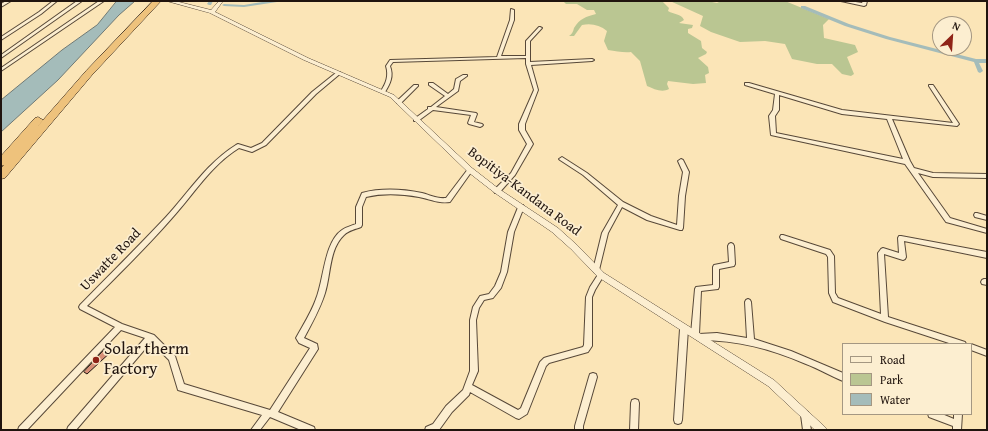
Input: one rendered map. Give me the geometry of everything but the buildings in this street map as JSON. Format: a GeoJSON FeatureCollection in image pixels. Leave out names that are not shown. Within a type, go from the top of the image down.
{"type":"FeatureCollection","features":[{"type":"Feature","properties":{"kind":"highway"},"geometry":{"type":"LineString","coordinates":[[1,162],[80,73],[149,1]]}},
{"type":"Feature","properties":{"kind":"highway"},"geometry":{"type":"LineString","coordinates":[[1,175],[89,74],[157,1]]}},
{"type":"Feature","properties":{"kind":"street"},"geometry":{"type":"LineString","coordinates":[[1,6],[8,1]]}},
{"type":"Feature","properties":{"kind":"street"},"geometry":{"type":"LineString","coordinates":[[1,39],[55,1]]}},
{"type":"Feature","properties":{"kind":"street"},"geometry":{"type":"LineString","coordinates":[[1,58],[80,1]]}},
{"type":"Feature","properties":{"kind":"street"},"geometry":{"type":"LineString","coordinates":[[1,70],[102,1]]}},
{"type":"Feature","properties":{"kind":"street","name":"Bopitiya-Kandana Road"},"geometry":{"type":"LineString","coordinates":[[169,1],[212,12],[306,59],[392,96],[470,170],[497,191],[555,230],[574,247],[598,273],[771,383],[822,430]]}},
{"type":"Feature","properties":{"kind":"street"},"geometry":{"type":"LineString","coordinates":[[212,12],[220,1]]}},
{"type":"Feature","properties":{"kind":"street"},"geometry":{"type":"LineString","coordinates":[[843,1],[864,5],[865,1]]}},
{"type":"Feature","properties":{"kind":"street"},"geometry":{"type":"LineString","coordinates":[[499,57],[512,20],[512,10]]}},
{"type":"Feature","properties":{"kind":"street"},"geometry":{"type":"LineString","coordinates":[[497,191],[513,174],[530,144],[522,130],[522,124],[536,90],[528,64],[528,41],[540,28]]}},
{"type":"Feature","properties":{"kind":"street"},"geometry":{"type":"LineString","coordinates":[[383,91],[389,80],[390,71],[388,66],[392,61],[528,57]]}},
{"type":"Feature","properties":{"kind":"street"},"geometry":{"type":"LineString","coordinates":[[528,64],[592,60]]}},
{"type":"Feature","properties":{"kind":"street","name":"Uswatte Road"},"geometry":{"type":"LineString","coordinates":[[311,430],[270,414],[181,387],[172,358],[151,337],[120,326],[82,307],[174,212],[212,164],[224,153],[238,146],[252,150],[264,144],[314,93],[339,73]]}},
{"type":"Feature","properties":{"kind":"street"},"geometry":{"type":"LineString","coordinates":[[416,120],[456,90],[458,80],[466,76]]}},
{"type":"Feature","properties":{"kind":"street"},"geometry":{"type":"LineString","coordinates":[[431,84],[448,96]]}},
{"type":"Feature","properties":{"kind":"street"},"geometry":{"type":"LineString","coordinates":[[747,84],[842,112],[955,125],[956,124],[931,86]]}},
{"type":"Feature","properties":{"kind":"street"},"geometry":{"type":"LineString","coordinates":[[399,102],[416,86]]}},
{"type":"Feature","properties":{"kind":"street"},"geometry":{"type":"LineString","coordinates":[[777,94],[776,110],[772,116],[772,130],[773,134],[776,136],[908,162]]}},
{"type":"Feature","properties":{"kind":"street"},"geometry":{"type":"LineString","coordinates":[[430,108],[474,114],[471,123],[480,125]]}},
{"type":"Feature","properties":{"kind":"street"},"geometry":{"type":"LineString","coordinates":[[889,118],[908,162],[948,220],[987,231]]}},
{"type":"Feature","properties":{"kind":"street"},"geometry":{"type":"LineString","coordinates":[[562,159],[586,174],[622,204],[649,218],[680,228],[682,196],[686,172],[681,161]]}},
{"type":"Feature","properties":{"kind":"street"},"geometry":{"type":"LineString","coordinates":[[255,430],[270,414],[314,349],[314,346],[302,342],[300,338],[316,309],[322,293],[327,276],[330,251],[343,231],[359,225],[359,207],[364,195],[374,192],[413,194],[422,195],[440,201],[448,200],[470,170]]}},
{"type":"Feature","properties":{"kind":"street"},"geometry":{"type":"LineString","coordinates":[[913,170],[933,175],[987,176]]}},
{"type":"Feature","properties":{"kind":"street"},"geometry":{"type":"LineString","coordinates":[[468,387],[519,415],[524,411],[543,364],[547,360],[585,350],[588,346],[590,297],[598,273],[605,233],[622,204]]}},
{"type":"Feature","properties":{"kind":"street"},"geometry":{"type":"LineString","coordinates":[[429,430],[436,427],[449,409],[466,392],[474,371],[473,320],[476,307],[482,298],[491,296],[498,288],[504,272],[511,232],[521,207]]}},
{"type":"Feature","properties":{"kind":"street"},"geometry":{"type":"LineString","coordinates":[[977,215],[987,218]]}},
{"type":"Feature","properties":{"kind":"street"},"geometry":{"type":"LineString","coordinates":[[783,237],[828,252],[831,256],[832,293],[835,300],[954,343]]}},
{"type":"Feature","properties":{"kind":"street"},"geometry":{"type":"LineString","coordinates":[[885,319],[881,253],[883,252],[903,257],[901,238],[987,255]]}},
{"type":"Feature","properties":{"kind":"street"},"geometry":{"type":"LineString","coordinates":[[731,246],[732,264],[716,267],[716,287],[698,289],[697,336],[722,336],[751,342],[810,362],[842,378]]}},
{"type":"Feature","properties":{"kind":"street"},"geometry":{"type":"LineString","coordinates":[[748,302],[751,342]]}},
{"type":"Feature","properties":{"kind":"street"},"geometry":{"type":"LineString","coordinates":[[22,430],[120,326]]}},
{"type":"Feature","properties":{"kind":"street"},"geometry":{"type":"LineString","coordinates":[[678,420],[684,328]]}},
{"type":"Feature","properties":{"kind":"street"},"geometry":{"type":"LineString","coordinates":[[71,430],[151,337]]}},
{"type":"Feature","properties":{"kind":"street"},"geometry":{"type":"LineString","coordinates":[[972,347],[987,353]]}},
{"type":"Feature","properties":{"kind":"street"},"geometry":{"type":"LineString","coordinates":[[580,430],[579,426],[592,377]]}},
{"type":"Feature","properties":{"kind":"street"},"geometry":{"type":"LineString","coordinates":[[634,430],[635,403]]}},
{"type":"Feature","properties":{"kind":"street"},"geometry":{"type":"LineString","coordinates":[[805,413],[807,430]]}},
{"type":"Feature","properties":{"kind":"street"},"geometry":{"type":"LineString","coordinates":[[934,415],[957,427],[958,415]]}},
{"type":"Feature","properties":{"kind":"green space"},"geometry":{"type":"Polygon","coordinates":[[[563,1],[662,1],[669,8],[668,11],[683,18],[684,20],[679,23],[693,25],[692,28],[688,29],[688,33],[701,41],[702,48],[707,52],[698,58],[708,67],[709,73],[705,75],[706,83],[693,84],[668,81],[667,84],[669,89],[664,91],[647,86],[640,61],[631,52],[608,50],[604,41],[607,31],[601,27],[589,24],[582,25],[574,36],[569,36],[581,20],[596,14],[594,10],[587,10],[577,4],[566,4],[563,1]]]}},
{"type":"Feature","properties":{"kind":"green space"},"geometry":{"type":"Polygon","coordinates":[[[670,1],[707,1],[717,3],[721,1],[785,1],[829,19],[823,25],[824,38],[855,45],[858,52],[847,57],[854,74],[851,76],[842,74],[832,64],[817,64],[792,59],[785,44],[765,41],[740,42],[711,32],[700,26],[703,16],[670,1]]]}},
{"type":"Feature","properties":{"kind":"water"},"geometry":{"type":"Polygon","coordinates":[[[117,1],[135,1],[119,15],[58,80],[1,132],[1,100],[62,50],[97,25],[117,1]]]}},
{"type":"Feature","properties":{"kind":"waterway"},"geometry":{"type":"LineString","coordinates":[[224,5],[244,6],[277,1]]}},
{"type":"Feature","properties":{"kind":"waterway"},"geometry":{"type":"LineString","coordinates":[[803,7],[847,25],[888,38],[976,61]]}},
{"type":"Feature","properties":{"kind":"waterway"},"geometry":{"type":"LineString","coordinates":[[976,61],[987,61]]}},
{"type":"Feature","properties":{"kind":"waterway"},"geometry":{"type":"LineString","coordinates":[[976,61],[980,71]]}},
{"type":"Feature","properties":{"kind":"place","name":"Solar therm Factory"},"geometry":{"type":"Point","coordinates":[96,360]}}]}
